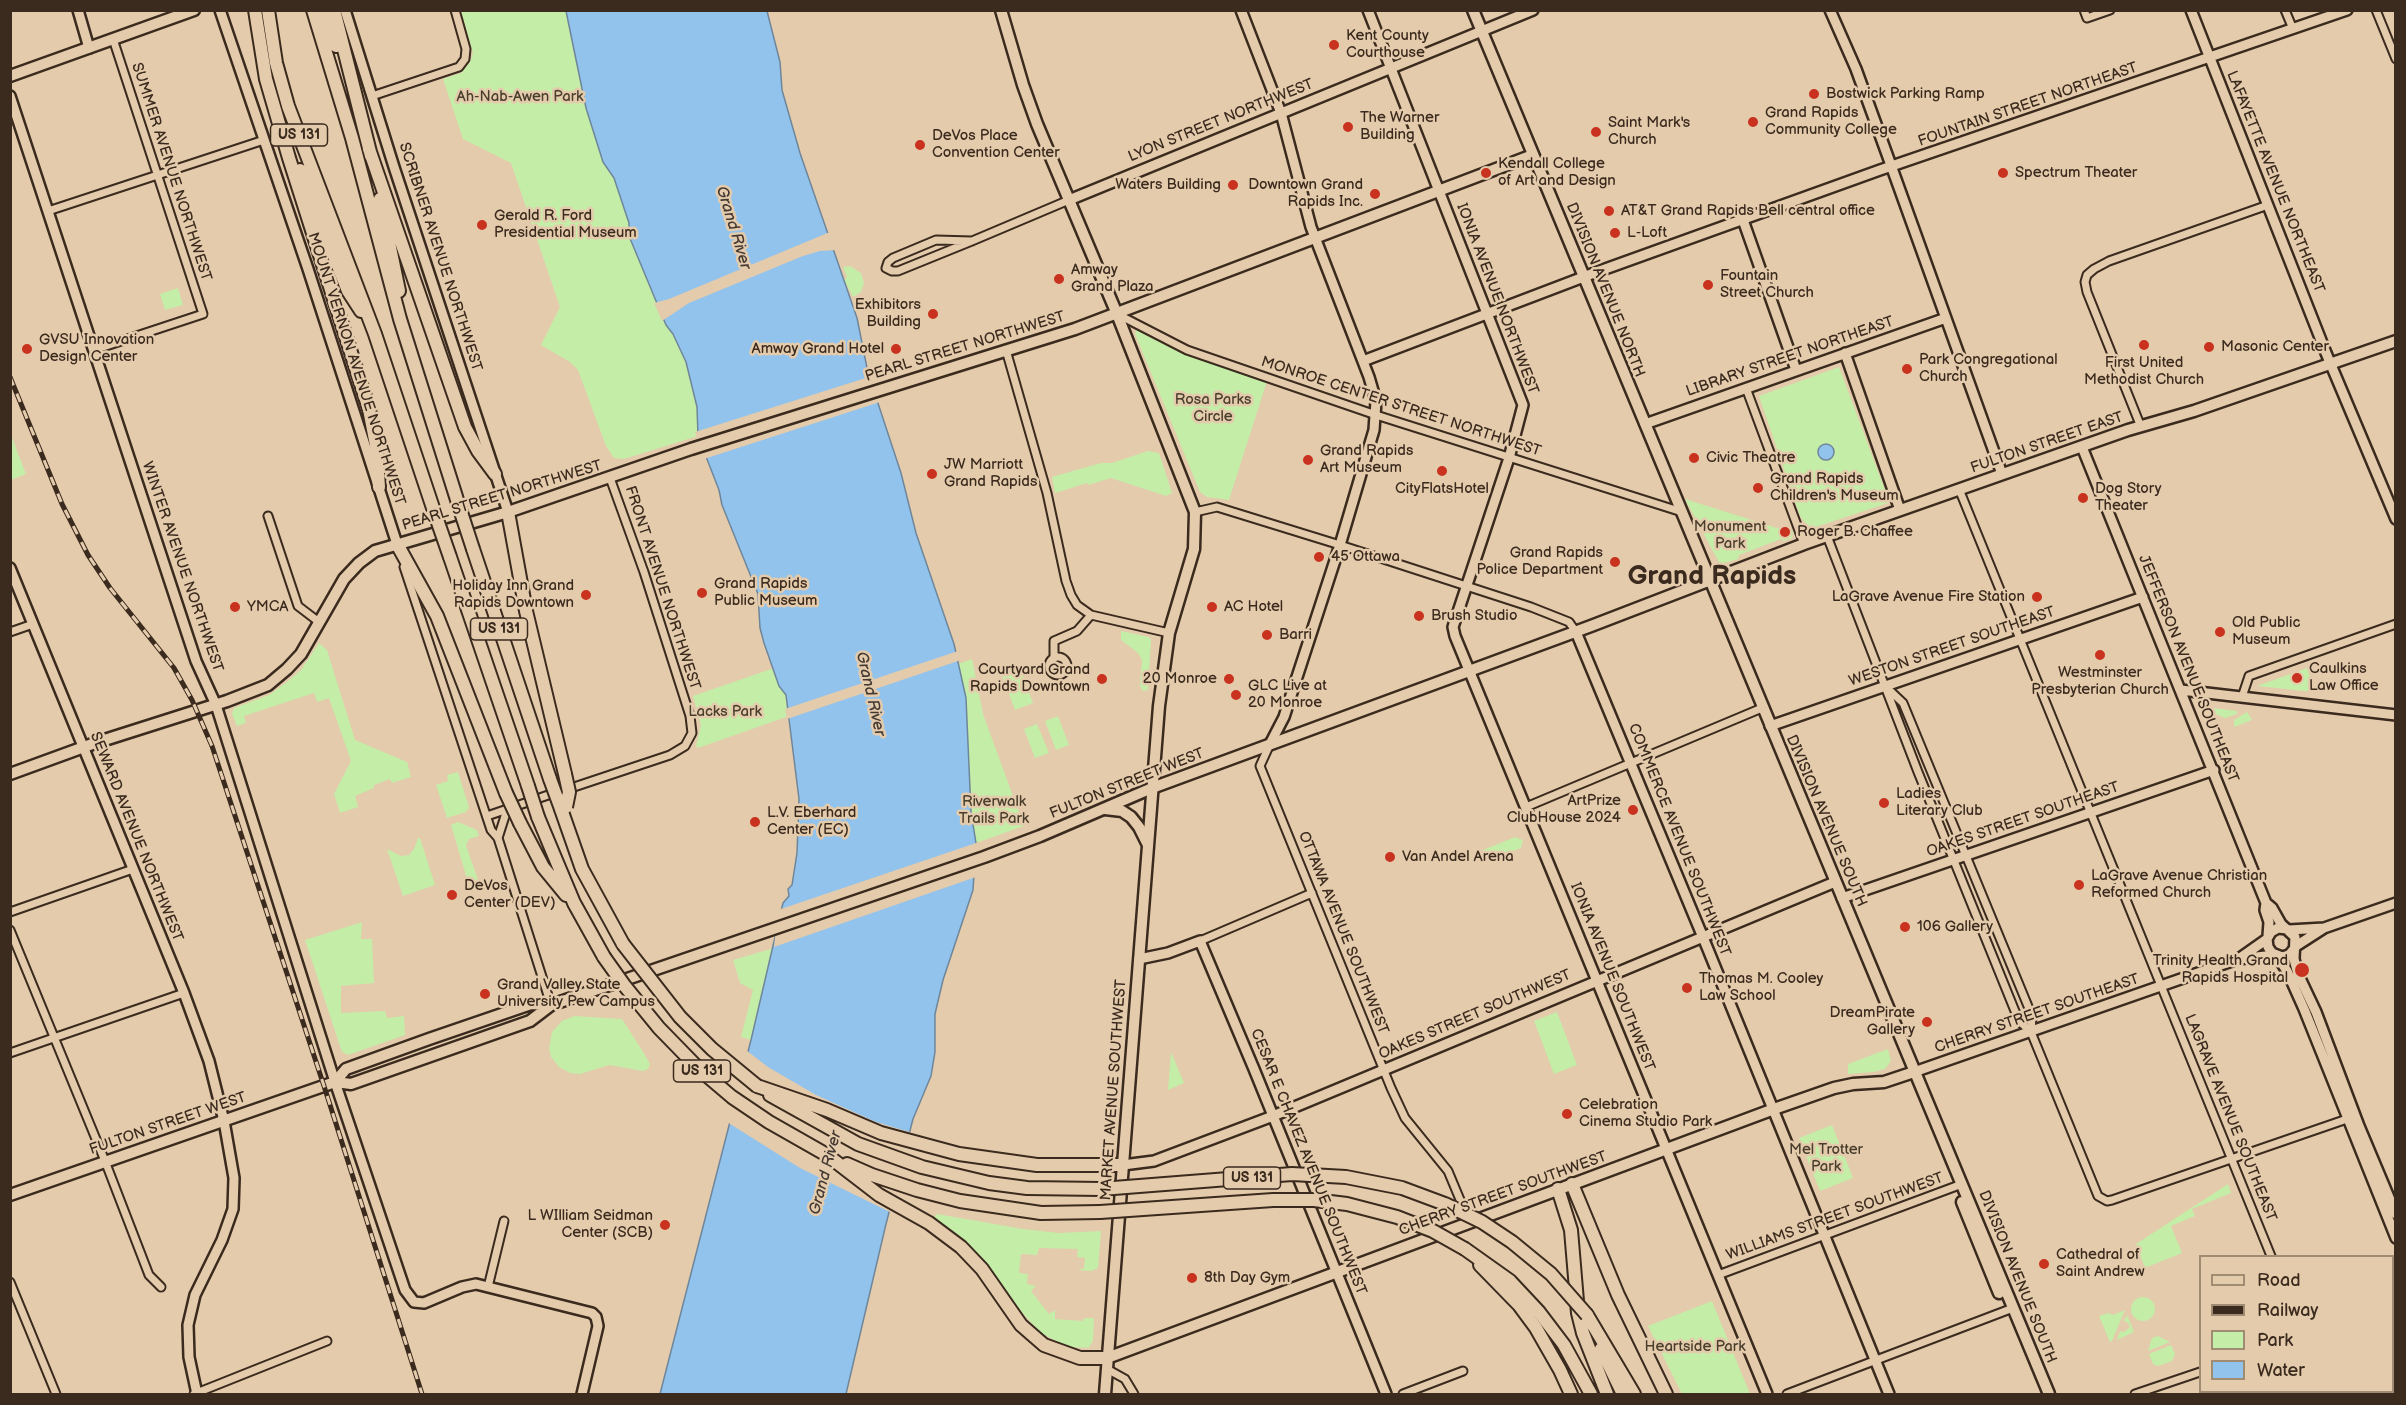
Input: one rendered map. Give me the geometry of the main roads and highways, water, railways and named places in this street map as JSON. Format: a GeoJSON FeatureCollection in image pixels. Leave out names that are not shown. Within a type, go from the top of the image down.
{"type":"FeatureCollection","features":[{"type":"Feature","properties":{"kind":"highway","name":"US 131"},"geometry":{"type":"LineString","coordinates":[[311,10],[319,28],[352,138],[400,319],[458,503],[550,779],[590,884],[623,944],[640,969],[680,1017],[712,1049],[757,1086],[829,1130],[881,1154],[922,1167],[989,1183],[1027,1188],[1101,1189],[1292,1174],[1346,1177],[1402,1188],[1445,1204],[1482,1222],[1512,1242],[1551,1274],[1587,1315],[1634,1395]]}},
{"type":"Feature","properties":{"kind":"highway"},"geometry":{"type":"LineString","coordinates":[[324,10],[356,101],[369,149],[397,275],[400,319]]}},
{"type":"Feature","properties":{"kind":"highway"},"geometry":{"type":"LineString","coordinates":[[334,10],[349,62],[356,101]]}},
{"type":"Feature","properties":{"kind":"highway","name":"US 131"},"geometry":{"type":"LineString","coordinates":[[268,14],[276,63],[288,106],[375,334],[538,817],[574,903],[604,957],[659,1028],[699,1069],[732,1097],[769,1122],[827,1155],[872,1175],[917,1190],[1003,1209],[1041,1213],[1100,1212],[1273,1200],[1329,1202],[1397,1217],[1465,1248],[1504,1277],[1539,1312],[1564,1345],[1591,1395]]}},
{"type":"Feature","properties":{"kind":"highway"},"geometry":{"type":"LineString","coordinates":[[256,17],[266,79],[308,221],[369,409],[376,445],[379,487]]}},
{"type":"Feature","properties":{"kind":"highway"},"geometry":{"type":"LineString","coordinates":[[280,122],[348,291],[375,334]]}},
{"type":"Feature","properties":{"kind":"highway"},"geometry":{"type":"LineString","coordinates":[[369,149],[465,427],[478,451],[495,474]]}},
{"type":"Feature","properties":{"kind":"highway"},"geometry":{"type":"LineString","coordinates":[[508,512],[526,611],[569,792],[564,812]]}},
{"type":"Feature","properties":{"kind":"highway"},"geometry":{"type":"LineString","coordinates":[[397,544],[437,616],[520,824],[543,867],[574,903]]}},
{"type":"Feature","properties":{"kind":"highway"},"geometry":{"type":"LineString","coordinates":[[757,1086],[827,1110],[881,1133],[959,1154],[1022,1164],[1123,1165]]}},
{"type":"Feature","properties":{"kind":"highway"},"geometry":{"type":"LineString","coordinates":[[827,1155],[879,1195],[911,1212],[961,1247],[982,1269],[1022,1325],[1035,1339],[1053,1350],[1107,1364]]}},
{"type":"Feature","properties":{"kind":"highway"},"geometry":{"type":"LineString","coordinates":[[1572,1184],[1617,1295],[1666,1395]]}},
{"type":"Feature","properties":{"kind":"highway"},"geometry":{"type":"LineString","coordinates":[[1558,1189],[1571,1230],[1582,1334],[1607,1395]]}},
{"type":"Feature","properties":{"kind":"highway"},"geometry":{"type":"LineString","coordinates":[[1465,1248],[1519,1305],[1536,1328],[1560,1370],[1571,1395]]}},
{"type":"Feature","properties":{"kind":"highway"},"geometry":{"type":"LineString","coordinates":[[1587,1315],[1623,1395]]}},
{"type":"Feature","properties":{"kind":"main road"},"geometry":{"type":"LineString","coordinates":[[10,76],[194,10]]}},
{"type":"Feature","properties":{"kind":"main road","name":"DIVISION AVENUE NORTH"},"geometry":{"type":"LineString","coordinates":[[1473,10],[1583,278],[1712,580]]}},
{"type":"Feature","properties":{"kind":"main road"},"geometry":{"type":"LineString","coordinates":[[1001,11],[1023,85],[1116,314]]}},
{"type":"Feature","properties":{"kind":"main road","name":"PEARL STREET NORTHWEST"},"geometry":{"type":"LineString","coordinates":[[10,774],[216,705],[259,689],[274,680],[301,654],[344,579],[359,562],[375,551],[508,512],[691,449],[1116,314],[1533,154]]}},
{"type":"Feature","properties":{"kind":"main road","name":"MARKET AVENUE SOUTHWEST"},"geometry":{"type":"LineString","coordinates":[[1105,1395],[1161,683],[1169,633],[1193,558],[1196,532],[1195,512],[1116,314]]}},
{"type":"Feature","properties":{"kind":"main road","name":"FULTON STREET EAST"},"geometry":{"type":"LineString","coordinates":[[1712,580],[1804,544],[1959,489],[2140,427],[2201,409],[2396,341]]}},
{"type":"Feature","properties":{"kind":"main road","name":"FULTON STREET WEST"},"geometry":{"type":"LineString","coordinates":[[10,1195],[335,1082],[351,1084],[530,1021],[551,1005],[984,857],[1152,788],[1712,580]]}},
{"type":"Feature","properties":{"kind":"main road","name":"DIVISION AVENUE SOUTH"},"geometry":{"type":"LineString","coordinates":[[1712,580],[1762,708],[2010,1309],[2042,1395]]}},
{"type":"Feature","properties":{"kind":"main road"},"geometry":{"type":"LineString","coordinates":[[1104,809],[1122,811],[1131,817],[1139,827],[1148,846]]}},
{"type":"Feature","properties":{"kind":"main road","name":"FULTON STREET WEST"},"geometry":{"type":"LineString","coordinates":[[335,1082],[346,1070],[429,1040],[531,1004],[551,1005]]}},
{"type":"Feature","properties":{"kind":"main road","name":"CHERRY STREET SOUTHWEST"},"geometry":{"type":"LineString","coordinates":[[1107,1364],[1337,1271],[1774,1109],[1834,1088],[1884,1082],[1914,1072]]}},
{"type":"Feature","properties":{"kind":"main road","name":"DIVISION AVENUE SOUTH"},"geometry":{"type":"LineString","coordinates":[[2010,1309],[2049,1395]]}},
{"type":"Feature","properties":{"kind":"water","name":"Grand River"},"geometry":{"type":"Polygon","coordinates":[[[566,11],[767,11],[780,62],[782,90],[800,153],[857,318],[868,373],[901,473],[916,533],[954,644],[966,698],[971,812],[976,843],[973,890],[943,980],[935,1014],[935,1052],[931,1076],[913,1119],[846,1394],[660,1394],[751,1040],[783,903],[789,896],[788,889],[792,885],[797,853],[799,799],[786,695],[779,686],[764,643],[760,628],[758,594],[722,505],[719,490],[698,436],[697,407],[686,362],[673,334],[666,325],[629,236],[629,223],[614,178],[603,162],[586,108],[566,11]]]}},
{"type":"Feature","properties":{"kind":"water"},"geometry":{"type":"Polygon","coordinates":[[[1826,444],[1832,446],[1834,452],[1832,458],[1826,460],[1820,458],[1818,452],[1820,446],[1826,444]]]}},
{"type":"Feature","properties":{"kind":"railway"},"geometry":{"type":"LineString","coordinates":[[10,377],[62,504],[88,555],[110,588],[174,668],[192,700],[212,746],[422,1394]]}},
{"type":"Feature","properties":{"kind":"place","name":"Kent County Courthouse"},"geometry":{"type":"Point","coordinates":[1334,45]}},
{"type":"Feature","properties":{"kind":"place","name":"Bostwick Parking Ramp"},"geometry":{"type":"Point","coordinates":[1814,94]}},
{"type":"Feature","properties":{"kind":"place","name":"Grand Rapids Community College"},"geometry":{"type":"Point","coordinates":[1753,122]}},
{"type":"Feature","properties":{"kind":"place","name":"The Warner Building"},"geometry":{"type":"Point","coordinates":[1348,127]}},
{"type":"Feature","properties":{"kind":"place","name":"Saint Mark's Church"},"geometry":{"type":"Point","coordinates":[1596,132]}},
{"type":"Feature","properties":{"kind":"place","name":"DeVos Place Convention Center"},"geometry":{"type":"Point","coordinates":[920,145]}},
{"type":"Feature","properties":{"kind":"place","name":"Kendall College of Art and Design"},"geometry":{"type":"Point","coordinates":[1486,173]}},
{"type":"Feature","properties":{"kind":"place","name":"Spectrum Theater"},"geometry":{"type":"Point","coordinates":[2003,173]}},
{"type":"Feature","properties":{"kind":"place","name":"Waters Building"},"geometry":{"type":"Point","coordinates":[1233,185]}},
{"type":"Feature","properties":{"kind":"place","name":"Downtown Grand Rapids Inc."},"geometry":{"type":"Point","coordinates":[1375,194]}},
{"type":"Feature","properties":{"kind":"place","name":"AT&T Grand Rapids Bell central office"},"geometry":{"type":"Point","coordinates":[1609,211]}},
{"type":"Feature","properties":{"kind":"place","name":"Gerald R. Ford Presidential Museum"},"geometry":{"type":"Point","coordinates":[482,225]}},
{"type":"Feature","properties":{"kind":"place","name":"L-Loft"},"geometry":{"type":"Point","coordinates":[1615,233]}},
{"type":"Feature","properties":{"kind":"place","name":"Amway Grand Plaza"},"geometry":{"type":"Point","coordinates":[1059,279]}},
{"type":"Feature","properties":{"kind":"place","name":"Fountain Street Church"},"geometry":{"type":"Point","coordinates":[1708,285]}},
{"type":"Feature","properties":{"kind":"place","name":"Exhibitors Building"},"geometry":{"type":"Point","coordinates":[933,314]}},
{"type":"Feature","properties":{"kind":"place","name":"First United Methodist Church"},"geometry":{"type":"Point","coordinates":[2144,345]}},
{"type":"Feature","properties":{"kind":"place","name":"Masonic Center"},"geometry":{"type":"Point","coordinates":[2209,347]}},
{"type":"Feature","properties":{"kind":"place","name":"GVSU Innovation Design Center"},"geometry":{"type":"Point","coordinates":[27,349]}},
{"type":"Feature","properties":{"kind":"place","name":"Amway Grand Hotel"},"geometry":{"type":"Point","coordinates":[896,349]}},
{"type":"Feature","properties":{"kind":"place","name":"Park Congregational Church"},"geometry":{"type":"Point","coordinates":[1907,369]}},
{"type":"Feature","properties":{"kind":"place","name":"Civic Theatre"},"geometry":{"type":"Point","coordinates":[1694,458]}},
{"type":"Feature","properties":{"kind":"place","name":"Grand Rapids Art Museum"},"geometry":{"type":"Point","coordinates":[1308,460]}},
{"type":"Feature","properties":{"kind":"place","name":"CityFlatsHotel"},"geometry":{"type":"Point","coordinates":[1442,471]}},
{"type":"Feature","properties":{"kind":"place","name":"JW Marriott Grand Rapids"},"geometry":{"type":"Point","coordinates":[932,474]}},
{"type":"Feature","properties":{"kind":"place","name":"Grand Rapids Children's Museum"},"geometry":{"type":"Point","coordinates":[1758,488]}},
{"type":"Feature","properties":{"kind":"place","name":"Dog Story Theater"},"geometry":{"type":"Point","coordinates":[2083,498]}},
{"type":"Feature","properties":{"kind":"place","name":"Roger B. Chaffee"},"geometry":{"type":"Point","coordinates":[1785,532]}},
{"type":"Feature","properties":{"kind":"place","name":"45 Ottawa"},"geometry":{"type":"Point","coordinates":[1319,557]}},
{"type":"Feature","properties":{"kind":"place","name":"Grand Rapids Police Department"},"geometry":{"type":"Point","coordinates":[1615,562]}},
{"type":"Feature","properties":{"kind":"place","name":"Grand Rapids Public Museum"},"geometry":{"type":"Point","coordinates":[702,593]}},
{"type":"Feature","properties":{"kind":"place","name":"Holiday Inn Grand Rapids Downtown"},"geometry":{"type":"Point","coordinates":[586,595]}},
{"type":"Feature","properties":{"kind":"place","name":"LaGrave Avenue Fire Station"},"geometry":{"type":"Point","coordinates":[2037,597]}},
{"type":"Feature","properties":{"kind":"place","name":"YMCA"},"geometry":{"type":"Point","coordinates":[235,607]}},
{"type":"Feature","properties":{"kind":"place","name":"AC Hotel"},"geometry":{"type":"Point","coordinates":[1212,607]}},
{"type":"Feature","properties":{"kind":"place","name":"Brush Studio"},"geometry":{"type":"Point","coordinates":[1419,616]}},
{"type":"Feature","properties":{"kind":"place","name":"Old Public Museum"},"geometry":{"type":"Point","coordinates":[2220,632]}},
{"type":"Feature","properties":{"kind":"place","name":"Barri"},"geometry":{"type":"Point","coordinates":[1267,635]}},
{"type":"Feature","properties":{"kind":"place","name":"Westminster Presbyterian Church"},"geometry":{"type":"Point","coordinates":[2100,655]}},
{"type":"Feature","properties":{"kind":"place","name":"Caulkins Law Office"},"geometry":{"type":"Point","coordinates":[2297,678]}},
{"type":"Feature","properties":{"kind":"place","name":"Courtyard Grand Rapids Downtown"},"geometry":{"type":"Point","coordinates":[1102,679]}},
{"type":"Feature","properties":{"kind":"place","name":"20 Monroe"},"geometry":{"type":"Point","coordinates":[1229,679]}},
{"type":"Feature","properties":{"kind":"place","name":"GLC Live at 20 Monroe"},"geometry":{"type":"Point","coordinates":[1236,695]}},
{"type":"Feature","properties":{"kind":"place","name":"Ladies Literary Club"},"geometry":{"type":"Point","coordinates":[1884,803]}},
{"type":"Feature","properties":{"kind":"place","name":"ArtPrize ClubHouse 2024"},"geometry":{"type":"Point","coordinates":[1633,810]}},
{"type":"Feature","properties":{"kind":"place","name":"L.V. Eberhard Center (EC)"},"geometry":{"type":"Point","coordinates":[755,822]}},
{"type":"Feature","properties":{"kind":"place","name":"Van Andel Arena"},"geometry":{"type":"Point","coordinates":[1390,857]}},
{"type":"Feature","properties":{"kind":"place","name":"LaGrave Avenue Christian Reformed Church"},"geometry":{"type":"Point","coordinates":[2079,885]}},
{"type":"Feature","properties":{"kind":"place","name":"DeVos Center (DEV)"},"geometry":{"type":"Point","coordinates":[452,895]}},
{"type":"Feature","properties":{"kind":"place","name":"106 Gallery"},"geometry":{"type":"Point","coordinates":[1905,927]}},
{"type":"Feature","properties":{"kind":"place","name":"Trinity Health Grand Rapids Hospital"},"geometry":{"type":"Point","coordinates":[2302,970]}},
{"type":"Feature","properties":{"kind":"place","name":"Thomas M. Cooley Law School"},"geometry":{"type":"Point","coordinates":[1687,988]}},
{"type":"Feature","properties":{"kind":"place","name":"Grand Valley State University Pew Campus"},"geometry":{"type":"Point","coordinates":[485,994]}},
{"type":"Feature","properties":{"kind":"place","name":"DreamPirate Gallery"},"geometry":{"type":"Point","coordinates":[1927,1022]}},
{"type":"Feature","properties":{"kind":"place","name":"Celebration Cinema Studio Park"},"geometry":{"type":"Point","coordinates":[1567,1114]}},
{"type":"Feature","properties":{"kind":"place","name":"L WIlliam Seidman Center (SCB)"},"geometry":{"type":"Point","coordinates":[665,1225]}},
{"type":"Feature","properties":{"kind":"place","name":"Cathedral of Saint Andrew"},"geometry":{"type":"Point","coordinates":[2044,1264]}},
{"type":"Feature","properties":{"kind":"place","name":"8th Day Gym"},"geometry":{"type":"Point","coordinates":[1192,1278]}},
{"type":"Feature","properties":{"kind":"district","name":"Grand Rapids"},"geometry":{"type":"Point","coordinates":[1712,577]}},
{"type":"Feature","properties":{"kind":"park label","name":"Ah-Nab-Awen Park"},"geometry":{"type":"Point","coordinates":[520,97]}},
{"type":"Feature","properties":{"kind":"park label","name":"Rosa Parks Circle"},"geometry":{"type":"Point","coordinates":[1213,408]}},
{"type":"Feature","properties":{"kind":"park label","name":"Monument Park"},"geometry":{"type":"Point","coordinates":[1730,536]}},
{"type":"Feature","properties":{"kind":"park label","name":"Lacks Park"},"geometry":{"type":"Point","coordinates":[725,712]}},
{"type":"Feature","properties":{"kind":"park label","name":"Riverwalk Trails Park"},"geometry":{"type":"Point","coordinates":[994,810]}},
{"type":"Feature","properties":{"kind":"park label","name":"Mel Trotter Park"},"geometry":{"type":"Point","coordinates":[1826,1158]}},
{"type":"Feature","properties":{"kind":"park label","name":"Heartside Park"},"geometry":{"type":"Point","coordinates":[1695,1347]}}]}
